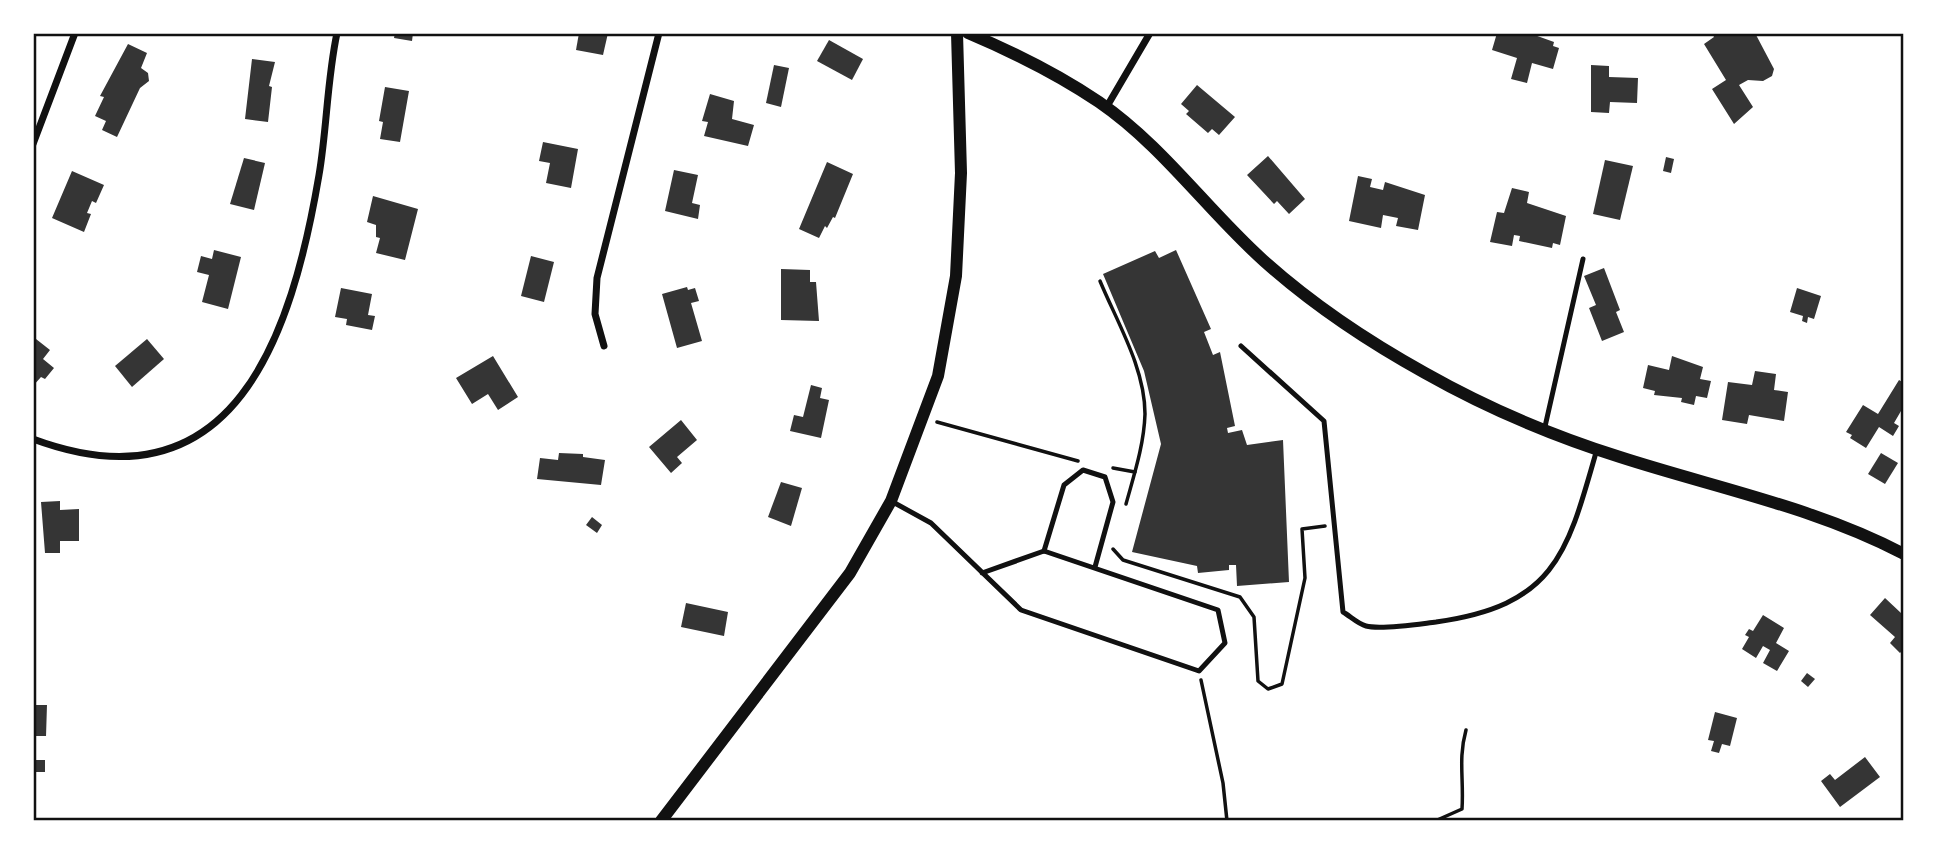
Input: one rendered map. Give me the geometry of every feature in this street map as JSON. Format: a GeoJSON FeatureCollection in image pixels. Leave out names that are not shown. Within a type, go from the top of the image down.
{"type":"FeatureCollection","features":[{"type":"Feature","properties":{"kind":"street"},"geometry":{"type":"LineString","coordinates":[[33,144],[75,33]]}},
{"type":"Feature","properties":{"kind":"street"},"geometry":{"type":"LineString","coordinates":[[33,439],[102,457],[143,455],[178,445],[205,432],[229,413],[252,385],[271,347],[300,262],[318,177],[337,33]]}},
{"type":"Feature","properties":{"kind":"street"},"geometry":{"type":"LineString","coordinates":[[604,346],[595,314],[597,278],[659,33]]}},
{"type":"Feature","properties":{"kind":"street"},"geometry":{"type":"LineString","coordinates":[[661,821],[850,573],[891,501],[937,376],[956,276],[961,173],[957,33]]}},
{"type":"Feature","properties":{"kind":"street"},"geometry":{"type":"LineString","coordinates":[[968,33],[1003,48],[1106,108],[1192,185],[1263,261],[1339,319],[1424,373],[1545,431],[1597,449],[1762,496],[1874,539],[1904,554]]}},
{"type":"Feature","properties":{"kind":"street"},"geometry":{"type":"LineString","coordinates":[[1106,108],[1150,33]]}},
{"type":"Feature","properties":{"kind":"lane"},"geometry":{"type":"LineString","coordinates":[[1545,431],[1583,259]]}},
{"type":"Feature","properties":{"kind":"lane"},"geometry":{"type":"LineString","coordinates":[[1241,346],[1324,421],[1343,612],[1366,626],[1420,624],[1477,616],[1512,603],[1540,581],[1560,555],[1576,517],[1597,449]]}},
{"type":"Feature","properties":{"kind":"lane"},"geometry":{"type":"LineString","coordinates":[[1044,551],[1064,485],[1083,470],[1105,477],[1113,502],[1095,567]]}},
{"type":"Feature","properties":{"kind":"lane"},"geometry":{"type":"LineString","coordinates":[[891,501],[931,523],[982,573],[1021,610],[1199,671],[1225,643],[1218,610],[1044,551],[982,573]]}},
{"type":"Feature","properties":{"kind":"path"},"geometry":{"type":"LineString","coordinates":[[1100,281],[1139,374],[1145,413],[1135,472],[1125,507]]}},
{"type":"Feature","properties":{"kind":"path"},"geometry":{"type":"LineString","coordinates":[[922,417],[1048,455],[1085,462]]}},
{"type":"Feature","properties":{"kind":"path"},"geometry":{"type":"LineString","coordinates":[[1110,467],[1135,472]]}},
{"type":"Feature","properties":{"kind":"path"},"geometry":{"type":"LineString","coordinates":[[1115,540],[1112,551],[1122,560],[1240,597],[1254,617],[1258,681],[1268,689],[1282,684],[1288,667],[1305,578],[1302,529],[1334,525]]}},
{"type":"Feature","properties":{"kind":"path"},"geometry":{"type":"LineString","coordinates":[[1199,671],[1223,783],[1227,821]]}},
{"type":"Feature","properties":{"kind":"path"},"geometry":{"type":"LineString","coordinates":[[1435,821],[1462,809],[1464,779],[1459,755],[1466,730]]}},
{"type":"Feature","properties":{"kind":"building"},"geometry":{"type":"Polygon","coordinates":[[[395,33],[413,33],[412,41],[394,38],[395,33]]]}},
{"type":"Feature","properties":{"kind":"building"},"geometry":{"type":"Polygon","coordinates":[[[579,33],[608,33],[603,55],[576,50],[579,33]]]}},
{"type":"Feature","properties":{"kind":"building"},"geometry":{"type":"Polygon","coordinates":[[[1497,33],[1529,33],[1554,42],[1553,46],[1559,48],[1553,69],[1532,63],[1527,83],[1511,79],[1517,58],[1492,50],[1497,33]]]}},
{"type":"Feature","properties":{"kind":"building"},"geometry":{"type":"Polygon","coordinates":[[[1712,33],[1755,33],[1774,69],[1772,76],[1763,81],[1748,80],[1739,85],[1753,107],[1734,124],[1712,89],[1726,80],[1704,44],[1714,37],[1712,33]]]}},
{"type":"Feature","properties":{"kind":"building"},"geometry":{"type":"Polygon","coordinates":[[[829,40],[863,59],[852,80],[817,61],[829,40]]]}},
{"type":"Feature","properties":{"kind":"building"},"geometry":{"type":"Polygon","coordinates":[[[128,44],[147,53],[141,68],[148,73],[149,81],[140,88],[117,137],[102,130],[106,121],[95,116],[104,97],[100,96],[128,44]]]}},
{"type":"Feature","properties":{"kind":"building"},"geometry":{"type":"Polygon","coordinates":[[[252,59],[275,62],[269,86],[272,87],[268,122],[245,119],[252,59]]]}},
{"type":"Feature","properties":{"kind":"building"},"geometry":{"type":"Polygon","coordinates":[[[774,65],[789,68],[781,107],[766,103],[774,65]]]}},
{"type":"Feature","properties":{"kind":"building"},"geometry":{"type":"Polygon","coordinates":[[[1591,65],[1609,66],[1609,77],[1638,78],[1637,103],[1610,102],[1609,113],[1591,112],[1591,65]]]}},
{"type":"Feature","properties":{"kind":"building"},"geometry":{"type":"Polygon","coordinates":[[[1197,85],[1235,117],[1219,135],[1212,129],[1208,133],[1186,114],[1189,111],[1181,104],[1197,85]]]}},
{"type":"Feature","properties":{"kind":"building"},"geometry":{"type":"Polygon","coordinates":[[[385,87],[409,91],[400,142],[380,139],[383,122],[379,121],[385,87]]]}},
{"type":"Feature","properties":{"kind":"building"},"geometry":{"type":"Polygon","coordinates":[[[710,94],[734,101],[732,119],[754,125],[748,146],[704,136],[708,122],[702,121],[710,94]]]}},
{"type":"Feature","properties":{"kind":"building"},"geometry":{"type":"Polygon","coordinates":[[[543,142],[578,149],[571,188],[546,183],[550,163],[539,161],[543,142]]]}},
{"type":"Feature","properties":{"kind":"building"},"geometry":{"type":"Polygon","coordinates":[[[1268,156],[1305,199],[1289,214],[1277,201],[1274,204],[1247,175],[1268,156]]]}},
{"type":"Feature","properties":{"kind":"building"},"geometry":{"type":"Polygon","coordinates":[[[1666,157],[1674,159],[1671,173],[1663,171],[1666,157]]]}},
{"type":"Feature","properties":{"kind":"building"},"geometry":{"type":"Polygon","coordinates":[[[244,158],[265,163],[254,210],[230,204],[244,158]]]}},
{"type":"Feature","properties":{"kind":"building"},"geometry":{"type":"Polygon","coordinates":[[[1605,160],[1633,166],[1620,220],[1593,214],[1605,160]]]}},
{"type":"Feature","properties":{"kind":"building"},"geometry":{"type":"Polygon","coordinates":[[[827,162],[853,174],[835,218],[833,217],[827,228],[825,226],[819,238],[799,229],[827,162]]]}},
{"type":"Feature","properties":{"kind":"building"},"geometry":{"type":"Polygon","coordinates":[[[674,170],[698,175],[692,203],[700,205],[698,219],[665,211],[674,170]]]}},
{"type":"Feature","properties":{"kind":"building"},"geometry":{"type":"Polygon","coordinates":[[[72,171],[104,185],[96,203],[92,201],[87,213],[91,214],[84,232],[52,218],[72,171]]]}},
{"type":"Feature","properties":{"kind":"building"},"geometry":{"type":"Polygon","coordinates":[[[1358,176],[1372,179],[1370,187],[1383,190],[1385,182],[1425,195],[1418,230],[1396,226],[1398,218],[1383,215],[1381,228],[1349,221],[1358,176]]]}},
{"type":"Feature","properties":{"kind":"building"},"geometry":{"type":"Polygon","coordinates":[[[1512,188],[1529,192],[1527,203],[1566,216],[1560,245],[1553,243],[1552,248],[1519,241],[1520,236],[1514,235],[1512,246],[1490,242],[1497,212],[1504,213],[1512,188]]]}},
{"type":"Feature","properties":{"kind":"building"},"geometry":{"type":"Polygon","coordinates":[[[373,196],[418,209],[405,260],[376,253],[380,238],[376,237],[376,225],[367,222],[373,196]]]}},
{"type":"Feature","properties":{"kind":"building"},"geometry":{"type":"Polygon","coordinates":[[[214,250],[241,257],[228,309],[202,302],[209,275],[197,272],[201,256],[212,259],[214,250]]]}},
{"type":"Feature","properties":{"kind":"building"},"geometry":{"type":"Polygon","coordinates":[[[1176,250],[1211,329],[1204,332],[1213,355],[1220,352],[1235,426],[1227,428],[1228,433],[1242,430],[1247,445],[1283,440],[1289,582],[1237,586],[1236,565],[1229,565],[1229,570],[1198,573],[1197,566],[1132,552],[1161,444],[1144,371],[1103,274],[1155,251],[1159,258],[1176,250]]]}},
{"type":"Feature","properties":{"kind":"building"},"geometry":{"type":"Polygon","coordinates":[[[531,256],[554,262],[544,302],[521,296],[531,256]]]}},
{"type":"Feature","properties":{"kind":"building"},"geometry":{"type":"Polygon","coordinates":[[[1604,268],[1620,310],[1616,312],[1624,332],[1602,341],[1589,308],[1596,305],[1584,276],[1604,268]]]}},
{"type":"Feature","properties":{"kind":"building"},"geometry":{"type":"Polygon","coordinates":[[[781,269],[810,270],[810,282],[816,282],[819,321],[781,320],[781,269]]]}},
{"type":"Feature","properties":{"kind":"building"},"geometry":{"type":"Polygon","coordinates":[[[687,287],[688,290],[695,288],[699,301],[691,303],[702,341],[677,348],[662,294],[687,287]]]}},
{"type":"Feature","properties":{"kind":"building"},"geometry":{"type":"Polygon","coordinates":[[[341,288],[372,294],[368,315],[375,316],[372,330],[346,325],[347,319],[335,317],[341,288]]]}},
{"type":"Feature","properties":{"kind":"building"},"geometry":{"type":"Polygon","coordinates":[[[1797,288],[1821,296],[1814,319],[1808,317],[1807,323],[1802,321],[1803,316],[1790,312],[1797,288]]]}},
{"type":"Feature","properties":{"kind":"building"},"geometry":{"type":"Polygon","coordinates":[[[36,339],[50,350],[43,359],[54,368],[45,379],[41,377],[33,386],[33,343],[36,339]]]}},
{"type":"Feature","properties":{"kind":"building"},"geometry":{"type":"Polygon","coordinates":[[[147,339],[164,359],[132,387],[115,366],[147,339]]]}},
{"type":"Feature","properties":{"kind":"building"},"geometry":{"type":"Polygon","coordinates":[[[493,356],[518,397],[498,410],[488,394],[472,404],[456,378],[493,356]]]}},
{"type":"Feature","properties":{"kind":"building"},"geometry":{"type":"Polygon","coordinates":[[[1672,356],[1703,367],[1700,379],[1711,381],[1707,398],[1696,396],[1694,405],[1681,402],[1682,398],[1654,395],[1655,391],[1643,388],[1648,365],[1669,370],[1672,356]]]}},
{"type":"Feature","properties":{"kind":"building"},"geometry":{"type":"Polygon","coordinates":[[[1755,371],[1776,374],[1774,390],[1788,392],[1784,421],[1749,415],[1747,424],[1722,420],[1728,382],[1752,385],[1755,371]]]}},
{"type":"Feature","properties":{"kind":"building"},"geometry":{"type":"Polygon","coordinates":[[[1899,380],[1904,383],[1904,412],[1901,411],[1894,423],[1899,426],[1893,436],[1879,427],[1866,448],[1850,438],[1852,435],[1846,432],[1863,405],[1878,414],[1899,380]]]}},
{"type":"Feature","properties":{"kind":"building"},"geometry":{"type":"Polygon","coordinates":[[[811,385],[822,388],[820,398],[829,400],[821,438],[790,431],[794,415],[803,417],[811,385]]]}},
{"type":"Feature","properties":{"kind":"building"},"geometry":{"type":"Polygon","coordinates":[[[681,420],[697,440],[677,457],[682,463],[671,473],[649,447],[681,420]]]}},
{"type":"Feature","properties":{"kind":"building"},"geometry":{"type":"Polygon","coordinates":[[[559,453],[583,454],[583,457],[605,460],[601,485],[537,479],[540,458],[558,460],[559,453]]]}},
{"type":"Feature","properties":{"kind":"building"},"geometry":{"type":"Polygon","coordinates":[[[1881,453],[1898,463],[1885,484],[1868,474],[1881,453]]]}},
{"type":"Feature","properties":{"kind":"building"},"geometry":{"type":"Polygon","coordinates":[[[781,482],[802,488],[791,526],[768,517],[781,482]]]}},
{"type":"Feature","properties":{"kind":"building"},"geometry":{"type":"Polygon","coordinates":[[[60,501],[60,510],[79,509],[79,541],[60,541],[60,553],[45,553],[41,502],[60,501]]]}},
{"type":"Feature","properties":{"kind":"building"},"geometry":{"type":"Polygon","coordinates":[[[592,517],[602,525],[597,533],[586,525],[592,517]]]}},
{"type":"Feature","properties":{"kind":"building"},"geometry":{"type":"Polygon","coordinates":[[[1885,598],[1901,613],[1904,611],[1904,649],[1900,653],[1890,643],[1895,637],[1870,615],[1885,598]]]}},
{"type":"Feature","properties":{"kind":"building"},"geometry":{"type":"Polygon","coordinates":[[[686,603],[728,612],[724,636],[681,627],[686,603]]]}},
{"type":"Feature","properties":{"kind":"building"},"geometry":{"type":"Polygon","coordinates":[[[1763,615],[1784,628],[1776,643],[1789,651],[1777,671],[1763,663],[1770,650],[1763,646],[1756,658],[1742,649],[1749,637],[1745,635],[1749,629],[1753,631],[1763,615]]]}},
{"type":"Feature","properties":{"kind":"building"},"geometry":{"type":"Polygon","coordinates":[[[1807,673],[1815,679],[1808,687],[1801,681],[1807,673]]]}},
{"type":"Feature","properties":{"kind":"building"},"geometry":{"type":"Polygon","coordinates":[[[33,705],[47,705],[46,736],[33,736],[33,705]]]}},
{"type":"Feature","properties":{"kind":"building"},"geometry":{"type":"Polygon","coordinates":[[[1715,712],[1737,718],[1730,746],[1722,744],[1719,753],[1711,751],[1714,741],[1708,740],[1715,712]]]}},
{"type":"Feature","properties":{"kind":"building"},"geometry":{"type":"Polygon","coordinates":[[[1865,757],[1880,777],[1840,807],[1821,781],[1830,774],[1835,780],[1865,757]]]}},
{"type":"Feature","properties":{"kind":"building"},"geometry":{"type":"Polygon","coordinates":[[[33,760],[45,760],[45,772],[33,772],[33,760]]]}}]}
